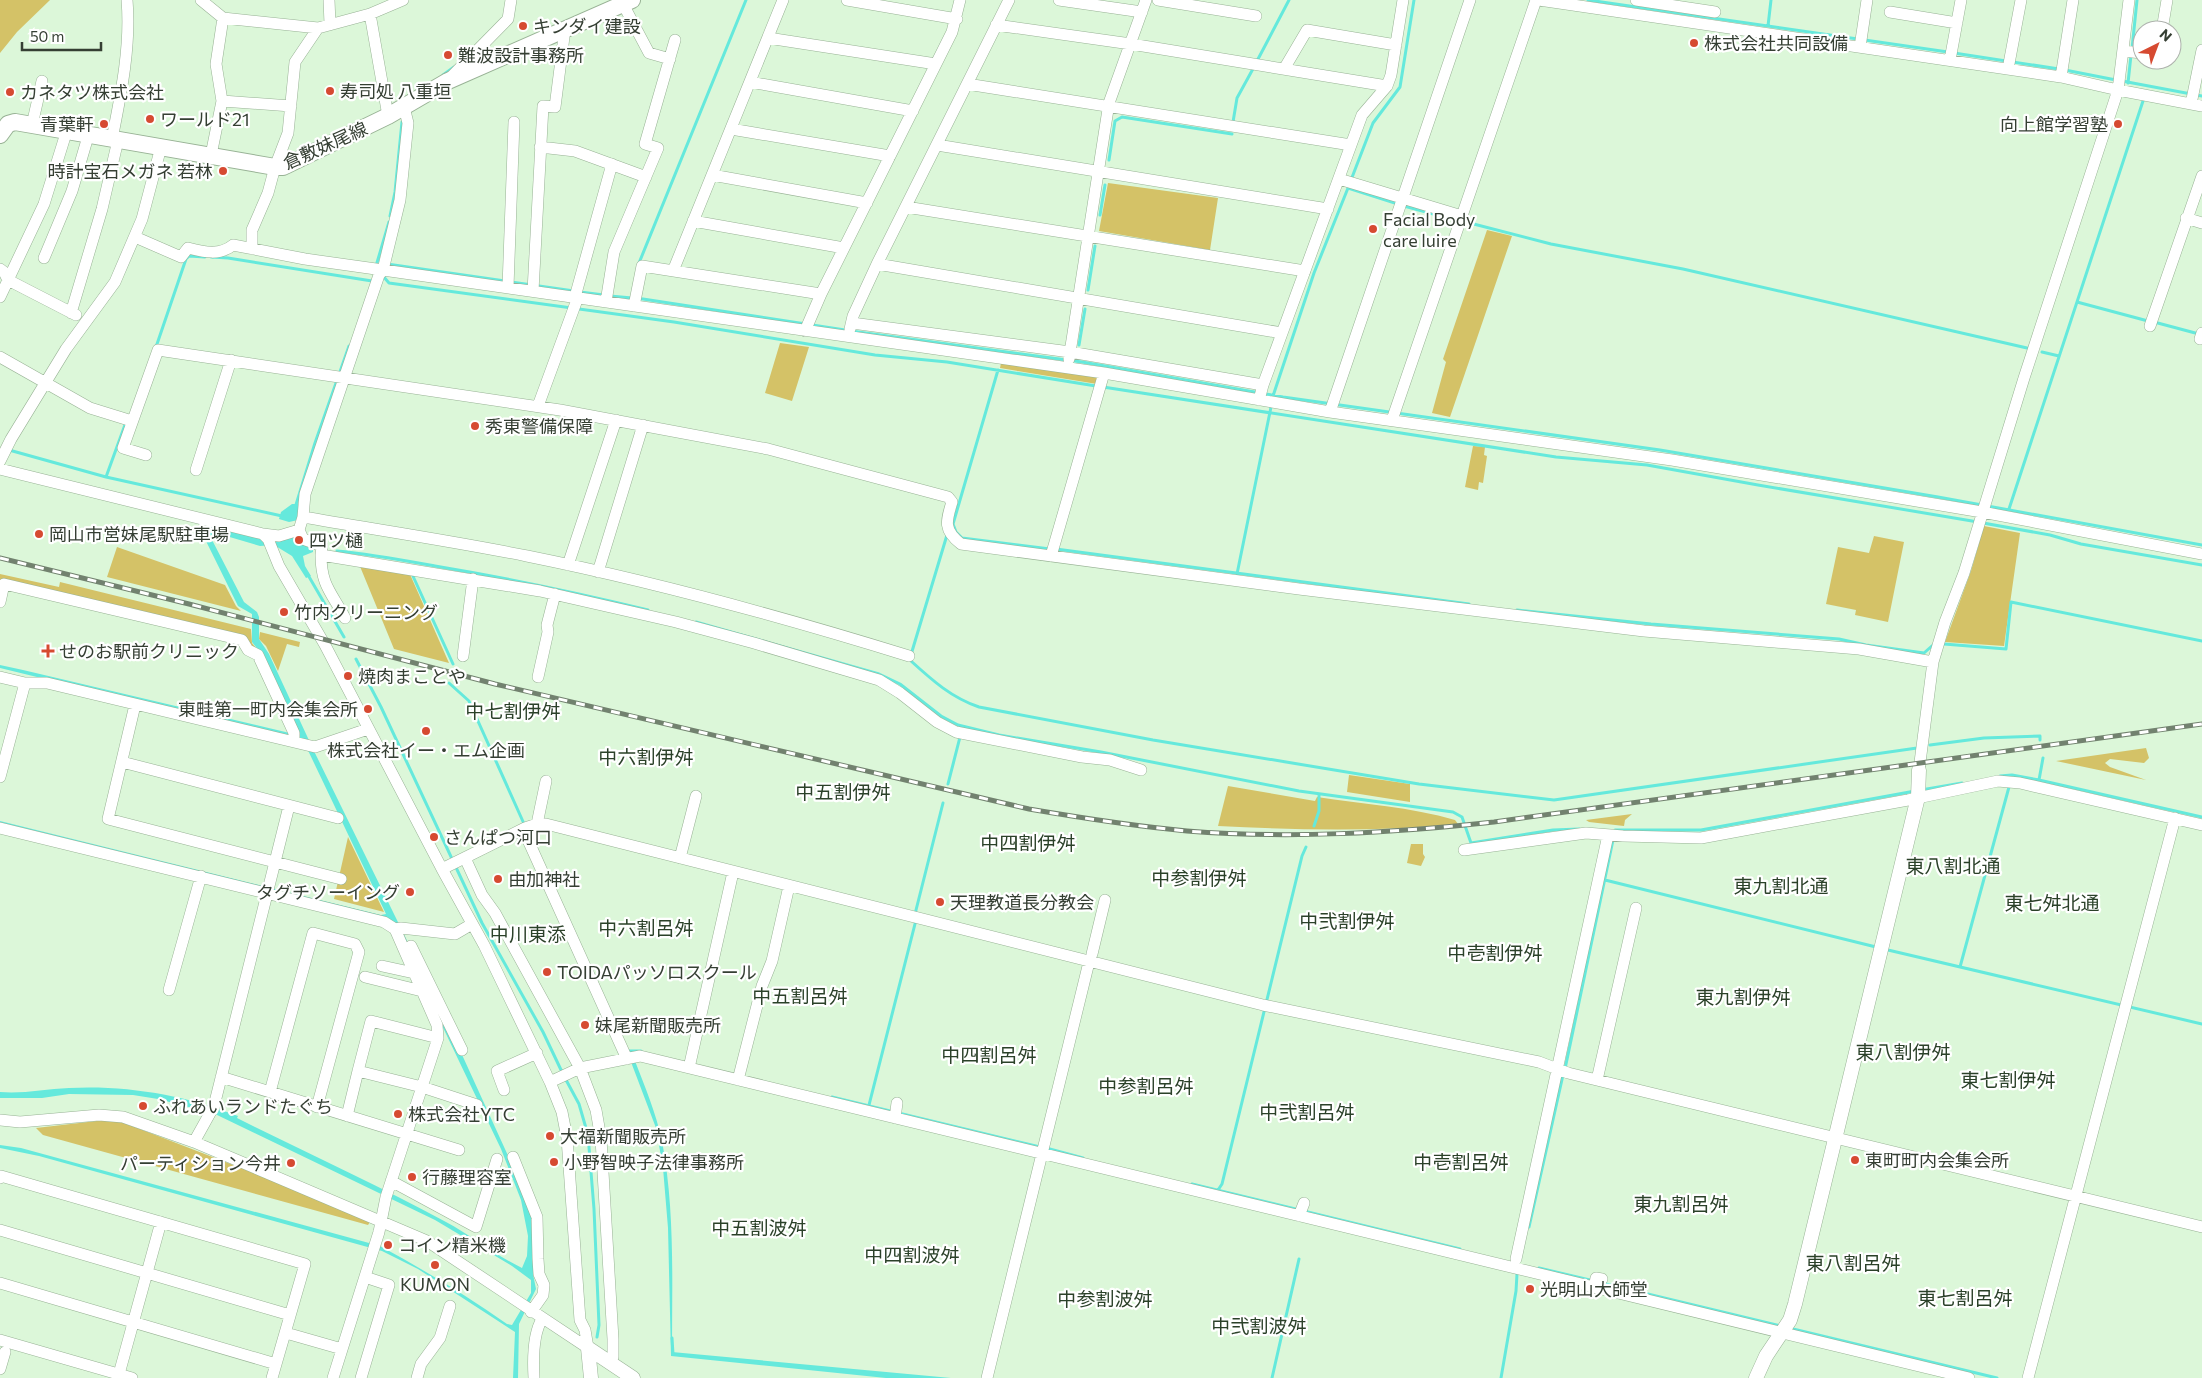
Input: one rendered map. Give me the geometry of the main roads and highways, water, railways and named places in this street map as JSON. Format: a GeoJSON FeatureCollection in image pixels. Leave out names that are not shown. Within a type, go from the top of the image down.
{"type":"FeatureCollection","features":[{"type":"Feature","properties":{"kind":"main road","name":"倉敷妹尾線"},"geometry":{"type":"LineString","coordinates":[[0,134],[8,124],[15,122],[283,167],[388,116],[448,81],[627,2]]}},
{"type":"Feature","properties":{"kind":"water"},"geometry":{"type":"Polygon","coordinates":[[[292,504],[298,504],[298,520],[289,522],[279,519],[281,512],[292,504]]]}},
{"type":"Feature","properties":{"kind":"water"},"geometry":{"type":"Polygon","coordinates":[[[210,525],[269,540],[294,536],[296,541],[313,548],[313,552],[303,556],[305,566],[311,576],[306,578],[292,556],[274,545],[260,546],[216,533],[210,536],[244,602],[257,612],[259,617],[259,639],[269,654],[313,749],[448,1024],[521,1184],[533,1221],[533,1274],[536,1289],[519,1324],[518,1378],[513,1378],[515,1332],[418,1269],[382,1251],[39,1156],[0,1148],[0,1145],[21,1148],[380,1246],[445,1283],[507,1324],[512,1325],[531,1293],[531,1280],[512,1266],[435,1220],[215,1114],[158,1099],[133,1095],[69,1094],[42,1098],[0,1098],[0,1092],[90,1087],[134,1090],[197,1102],[238,1116],[237,1118],[420,1208],[456,1227],[522,1268],[527,1256],[528,1236],[521,1200],[501,1149],[394,925],[0,824],[0,821],[381,915],[386,914],[304,742],[0,668],[0,665],[23,670],[298,735],[262,655],[252,642],[252,614],[238,606],[204,537],[210,525]]]}},
{"type":"Feature","properties":{"kind":"water"},"geometry":{"type":"Polygon","coordinates":[[[635,1061],[657,1120],[666,1167],[672,1246],[672,1352],[951,1378],[886,1378],[671,1356],[668,1228],[663,1168],[656,1128],[631,1062],[635,1061]]]}},
{"type":"Feature","properties":{"kind":"waterway"},"geometry":{"type":"LineString","coordinates":[[639,263],[746,0]]}},
{"type":"Feature","properties":{"kind":"waterway"},"geometry":{"type":"LineString","coordinates":[[1257,61],[1289,0]]}},
{"type":"Feature","properties":{"kind":"waterway"},"geometry":{"type":"LineString","coordinates":[[1351,180],[1373,123],[1400,87],[1414,0]]}},
{"type":"Feature","properties":{"kind":"waterway"},"geometry":{"type":"LineString","coordinates":[[1588,0],[1948,52]]}},
{"type":"Feature","properties":{"kind":"waterway"},"geometry":{"type":"LineString","coordinates":[[1768,26],[1771,0]]}},
{"type":"Feature","properties":{"kind":"waterway"},"geometry":{"type":"LineString","coordinates":[[2135,20],[2137,0]]}},
{"type":"Feature","properties":{"kind":"waterway"},"geometry":{"type":"LineString","coordinates":[[1954,53],[2059,69]]}},
{"type":"Feature","properties":{"kind":"waterway"},"geometry":{"type":"LineString","coordinates":[[2128,83],[2131,55]]}},
{"type":"Feature","properties":{"kind":"waterway"},"geometry":{"type":"LineString","coordinates":[[443,75],[454,67]]}},
{"type":"Feature","properties":{"kind":"waterway"},"geometry":{"type":"LineString","coordinates":[[1233,122],[1237,98],[1254,67]]}},
{"type":"Feature","properties":{"kind":"waterway"},"geometry":{"type":"LineString","coordinates":[[2065,70],[2116,80]]}},
{"type":"Feature","properties":{"kind":"waterway"},"geometry":{"type":"LineString","coordinates":[[2122,81],[2202,96]]}},
{"type":"Feature","properties":{"kind":"waterway"},"geometry":{"type":"LineString","coordinates":[[2009,509],[2143,101]]}},
{"type":"Feature","properties":{"kind":"waterway"},"geometry":{"type":"LineString","coordinates":[[1109,160],[1115,121],[1122,117],[1232,134]]}},
{"type":"Feature","properties":{"kind":"waterway"},"geometry":{"type":"LineString","coordinates":[[390,216],[395,192],[402,122]]}},
{"type":"Feature","properties":{"kind":"waterway"},"geometry":{"type":"LineString","coordinates":[[1100,215],[1105,185]]}},
{"type":"Feature","properties":{"kind":"waterway"},"geometry":{"type":"LineString","coordinates":[[1348,188],[1398,204]]}},
{"type":"Feature","properties":{"kind":"waterway"},"geometry":{"type":"LineString","coordinates":[[1273,396],[1314,273],[1348,188]]}},
{"type":"Feature","properties":{"kind":"waterway"},"geometry":{"type":"LineString","coordinates":[[1404,206],[1448,218]]}},
{"type":"Feature","properties":{"kind":"waterway"},"geometry":{"type":"LineString","coordinates":[[1462,221],[1551,244],[1683,269],[2027,348]]}},
{"type":"Feature","properties":{"kind":"waterway"},"geometry":{"type":"LineString","coordinates":[[376,266],[389,222]]}},
{"type":"Feature","properties":{"kind":"waterway"},"geometry":{"type":"LineString","coordinates":[[1088,290],[1095,246]]}},
{"type":"Feature","properties":{"kind":"waterway"},"geometry":{"type":"LineString","coordinates":[[156,347],[186,259],[189,256],[205,257]]}},
{"type":"Feature","properties":{"kind":"waterway"},"geometry":{"type":"LineString","coordinates":[[211,257],[228,258],[372,281]]}},
{"type":"Feature","properties":{"kind":"waterway"},"geometry":{"type":"LineString","coordinates":[[387,264],[505,281]]}},
{"type":"Feature","properties":{"kind":"waterway"},"geometry":{"type":"LineString","coordinates":[[383,276],[389,283],[674,322],[875,355],[947,362],[1096,386]]}},
{"type":"Feature","properties":{"kind":"waterway"},"geometry":{"type":"LineString","coordinates":[[511,282],[574,291]]}},
{"type":"Feature","properties":{"kind":"waterway"},"geometry":{"type":"LineString","coordinates":[[580,292],[604,295]]}},
{"type":"Feature","properties":{"kind":"waterway"},"geometry":{"type":"LineString","coordinates":[[610,296],[643,299],[858,332],[1082,362],[1283,397],[1660,450],[1938,497],[2202,545]]}},
{"type":"Feature","properties":{"kind":"waterway"},"geometry":{"type":"LineString","coordinates":[[2077,302],[2148,321]]}},
{"type":"Feature","properties":{"kind":"waterway"},"geometry":{"type":"LineString","coordinates":[[1079,345],[1085,309]]}},
{"type":"Feature","properties":{"kind":"waterway"},"geometry":{"type":"LineString","coordinates":[[2154,322],[2199,334]]}},
{"type":"Feature","properties":{"kind":"waterway"},"geometry":{"type":"LineString","coordinates":[[295,508],[315,443],[349,346]]}},
{"type":"Feature","properties":{"kind":"waterway"},"geometry":{"type":"LineString","coordinates":[[2042,352],[2059,356]]}},
{"type":"Feature","properties":{"kind":"waterway"},"geometry":{"type":"LineString","coordinates":[[998,370],[953,524],[956,532],[962,538],[1050,549]]}},
{"type":"Feature","properties":{"kind":"waterway"},"geometry":{"type":"LineString","coordinates":[[1103,387],[1556,457],[1647,465],[2050,535],[2081,544],[2202,565]]}},
{"type":"Feature","properties":{"kind":"waterway"},"geometry":{"type":"LineString","coordinates":[[1237,574],[1271,407]]}},
{"type":"Feature","properties":{"kind":"waterway"},"geometry":{"type":"LineString","coordinates":[[106,477],[126,422]]}},
{"type":"Feature","properties":{"kind":"waterway"},"geometry":{"type":"LineString","coordinates":[[9,450],[106,477],[282,516]]}},
{"type":"Feature","properties":{"kind":"waterway"},"geometry":{"type":"LineString","coordinates":[[947,535],[910,658],[911,661],[943,688],[960,699],[979,707],[1153,740],[1419,784],[1554,800],[1917,748]]}},
{"type":"Feature","properties":{"kind":"waterway"},"geometry":{"type":"LineString","coordinates":[[1056,549],[1469,604]]}},
{"type":"Feature","properties":{"kind":"waterway"},"geometry":{"type":"LineString","coordinates":[[337,551],[386,557],[489,576],[648,610]]}},
{"type":"Feature","properties":{"kind":"waterway"},"geometry":{"type":"LineString","coordinates":[[412,574],[453,664]]}},
{"type":"Feature","properties":{"kind":"waterway"},"geometry":{"type":"LineString","coordinates":[[308,575],[344,637]]}},
{"type":"Feature","properties":{"kind":"waterway"},"geometry":{"type":"LineString","coordinates":[[1944,644],[2006,649],[2011,602],[2202,641]]}},
{"type":"Feature","properties":{"kind":"waterway"},"geometry":{"type":"LineString","coordinates":[[1517,610],[1651,624],[1839,639],[1866,645],[1924,653],[1933,645]]}},
{"type":"Feature","properties":{"kind":"waterway"},"geometry":{"type":"LineString","coordinates":[[696,622],[879,674],[900,684],[941,716],[958,725],[999,735],[1101,752],[1299,791],[1453,812],[1462,817],[1471,843],[1553,830],[1579,829]]}},
{"type":"Feature","properties":{"kind":"waterway"},"geometry":{"type":"LineString","coordinates":[[356,659],[381,707],[482,923],[543,1032],[562,1072]]}},
{"type":"Feature","properties":{"kind":"waterway"},"geometry":{"type":"LineString","coordinates":[[449,683],[469,701],[525,826]]}},
{"type":"Feature","properties":{"kind":"waterway"},"geometry":{"type":"LineString","coordinates":[[1930,745],[1984,738],[2040,736],[2040,740]]}},
{"type":"Feature","properties":{"kind":"waterway"},"geometry":{"type":"LineString","coordinates":[[948,784],[960,737]]}},
{"type":"Feature","properties":{"kind":"waterway"},"geometry":{"type":"LineString","coordinates":[[2039,780],[2043,758]]}},
{"type":"Feature","properties":{"kind":"waterway"},"geometry":{"type":"LineString","coordinates":[[2000,776],[2012,775],[2039,780],[2202,817]]}},
{"type":"Feature","properties":{"kind":"waterway"},"geometry":{"type":"LineString","coordinates":[[1921,790],[1962,783]]}},
{"type":"Feature","properties":{"kind":"waterway"},"geometry":{"type":"LineString","coordinates":[[1960,967],[2009,787]]}},
{"type":"Feature","properties":{"kind":"waterway"},"geometry":{"type":"LineString","coordinates":[[1615,830],[1701,830],[1915,791]]}},
{"type":"Feature","properties":{"kind":"waterway"},"geometry":{"type":"LineString","coordinates":[[1314,826],[1319,811],[1319,794]]}},
{"type":"Feature","properties":{"kind":"waterway"},"geometry":{"type":"LineString","coordinates":[[915,914],[943,803]]}},
{"type":"Feature","properties":{"kind":"waterway"},"geometry":{"type":"LineString","coordinates":[[1565,1069],[1613,840]]}},
{"type":"Feature","properties":{"kind":"waterway"},"geometry":{"type":"LineString","coordinates":[[1218,1190],[1222,1184],[1302,856],[1306,847]]}},
{"type":"Feature","properties":{"kind":"waterway"},"geometry":{"type":"LineString","coordinates":[[1605,880],[1876,947]]}},
{"type":"Feature","properties":{"kind":"waterway"},"geometry":{"type":"LineString","coordinates":[[869,1105],[916,920]]}},
{"type":"Feature","properties":{"kind":"waterway"},"geometry":{"type":"LineString","coordinates":[[1888,950],[2202,1024]]}},
{"type":"Feature","properties":{"kind":"waterway"},"geometry":{"type":"LineString","coordinates":[[629,1051],[641,1051]]}},
{"type":"Feature","properties":{"kind":"waterway"},"geometry":{"type":"LineString","coordinates":[[1529,1227],[1563,1075]]}},
{"type":"Feature","properties":{"kind":"waterway"},"geometry":{"type":"LineString","coordinates":[[565,1078],[579,1104],[588,1135],[594,1209],[599,1325],[597,1337]]}},
{"type":"Feature","properties":{"kind":"waterway"},"geometry":{"type":"LineString","coordinates":[[832,1097],[1040,1147]]}},
{"type":"Feature","properties":{"kind":"waterway"},"geometry":{"type":"LineString","coordinates":[[1046,1148],[1083,1158]]}},
{"type":"Feature","properties":{"kind":"waterway"},"geometry":{"type":"LineString","coordinates":[[1192,1184],[1460,1249]]}},
{"type":"Feature","properties":{"kind":"waterway"},"geometry":{"type":"LineString","coordinates":[[1272,1378],[1299,1259]]}},
{"type":"Feature","properties":{"kind":"waterway"},"geometry":{"type":"LineString","coordinates":[[1539,1268],[1594,1281]]}},
{"type":"Feature","properties":{"kind":"waterway"},"geometry":{"type":"LineString","coordinates":[[1501,1378],[1516,1291],[1517,1274]]}},
{"type":"Feature","properties":{"kind":"waterway"},"geometry":{"type":"LineString","coordinates":[[1602,1283],[1781,1326]]}},
{"type":"Feature","properties":{"kind":"waterway"},"geometry":{"type":"LineString","coordinates":[[1789,1328],[1997,1378]]}},
{"type":"Feature","properties":{"kind":"waterway"},"geometry":{"type":"LineString","coordinates":[[672,1338],[673,1354]]}},
{"type":"Feature","properties":{"kind":"railway"},"geometry":{"type":"LineString","coordinates":[[0,558],[189,604],[495,684],[1029,809],[1147,827],[1187,831],[1264,835],[1340,834],[1494,822],[2202,724]]}},
{"type":"Feature","properties":{"kind":"place","name":"キンダイ建設"},"geometry":{"type":"Point","coordinates":[523,26]}},
{"type":"Feature","properties":{"kind":"place","name":"株式会社共同設備"},"geometry":{"type":"Point","coordinates":[1694,43]}},
{"type":"Feature","properties":{"kind":"place","name":"難波設計事務所"},"geometry":{"type":"Point","coordinates":[448,55]}},
{"type":"Feature","properties":{"kind":"place","name":"寿司処 八重垣"},"geometry":{"type":"Point","coordinates":[330,91]}},
{"type":"Feature","properties":{"kind":"place","name":"カネタツ株式会社"},"geometry":{"type":"Point","coordinates":[10,92]}},
{"type":"Feature","properties":{"kind":"place","name":"ワールド21"},"geometry":{"type":"Point","coordinates":[150,119]}},
{"type":"Feature","properties":{"kind":"place","name":"青葉軒"},"geometry":{"type":"Point","coordinates":[104,124]}},
{"type":"Feature","properties":{"kind":"place","name":"向上館学習塾"},"geometry":{"type":"Point","coordinates":[2118,124]}},
{"type":"Feature","properties":{"kind":"place","name":"時計宝石メガネ 若林"},"geometry":{"type":"Point","coordinates":[223,171]}},
{"type":"Feature","properties":{"kind":"place","name":"Facial Body care luire"},"geometry":{"type":"Point","coordinates":[1373,229]}},
{"type":"Feature","properties":{"kind":"place","name":"秀東警備保障"},"geometry":{"type":"Point","coordinates":[475,426]}},
{"type":"Feature","properties":{"kind":"place","name":"岡山市営妹尾駅駐車場"},"geometry":{"type":"Point","coordinates":[39,534]}},
{"type":"Feature","properties":{"kind":"place","name":"四ツ樋"},"geometry":{"type":"Point","coordinates":[299,540]}},
{"type":"Feature","properties":{"kind":"place","name":"竹内クリーニング"},"geometry":{"type":"Point","coordinates":[284,612]}},
{"type":"Feature","properties":{"kind":"place","name":"せのお駅前クリニック"},"geometry":{"type":"Point","coordinates":[48,651]}},
{"type":"Feature","properties":{"kind":"place","name":"焼肉まことや"},"geometry":{"type":"Point","coordinates":[348,676]}},
{"type":"Feature","properties":{"kind":"place","name":"東畦第一町内会集会所"},"geometry":{"type":"Point","coordinates":[368,709]}},
{"type":"Feature","properties":{"kind":"place","name":"株式会社イー・エム企画"},"geometry":{"type":"Point","coordinates":[426,731]}},
{"type":"Feature","properties":{"kind":"place","name":"さんぱつ河口"},"geometry":{"type":"Point","coordinates":[434,837]}},
{"type":"Feature","properties":{"kind":"place","name":"由加神社"},"geometry":{"type":"Point","coordinates":[498,879]}},
{"type":"Feature","properties":{"kind":"place","name":"タグチソーイング"},"geometry":{"type":"Point","coordinates":[410,892]}},
{"type":"Feature","properties":{"kind":"place","name":"天理教道長分教会"},"geometry":{"type":"Point","coordinates":[940,902]}},
{"type":"Feature","properties":{"kind":"place","name":"TOIDAパッソロスクール"},"geometry":{"type":"Point","coordinates":[547,972]}},
{"type":"Feature","properties":{"kind":"place","name":"妹尾新聞販売所"},"geometry":{"type":"Point","coordinates":[585,1025]}},
{"type":"Feature","properties":{"kind":"place","name":"ふれあいランドたぐち"},"geometry":{"type":"Point","coordinates":[143,1106]}},
{"type":"Feature","properties":{"kind":"place","name":"株式会社YTC"},"geometry":{"type":"Point","coordinates":[398,1114]}},
{"type":"Feature","properties":{"kind":"place","name":"大福新聞販売所"},"geometry":{"type":"Point","coordinates":[550,1136]}},
{"type":"Feature","properties":{"kind":"place","name":"東町町内会集会所"},"geometry":{"type":"Point","coordinates":[1855,1160]}},
{"type":"Feature","properties":{"kind":"place","name":"小野智映子法律事務所"},"geometry":{"type":"Point","coordinates":[554,1162]}},
{"type":"Feature","properties":{"kind":"place","name":"パーティション今井"},"geometry":{"type":"Point","coordinates":[291,1163]}},
{"type":"Feature","properties":{"kind":"place","name":"行藤理容室"},"geometry":{"type":"Point","coordinates":[412,1177]}},
{"type":"Feature","properties":{"kind":"place","name":"コイン精米機"},"geometry":{"type":"Point","coordinates":[388,1245]}},
{"type":"Feature","properties":{"kind":"place","name":"KUMON"},"geometry":{"type":"Point","coordinates":[435,1265]}},
{"type":"Feature","properties":{"kind":"place","name":"光明山大師堂"},"geometry":{"type":"Point","coordinates":[1530,1289]}},
{"type":"Feature","properties":{"kind":"district","name":"中七割伊舛"},"geometry":{"type":"Point","coordinates":[513,710]}},
{"type":"Feature","properties":{"kind":"district","name":"中六割伊舛"},"geometry":{"type":"Point","coordinates":[646,756]}},
{"type":"Feature","properties":{"kind":"district","name":"中五割伊舛"},"geometry":{"type":"Point","coordinates":[843,791]}},
{"type":"Feature","properties":{"kind":"district","name":"中四割伊舛"},"geometry":{"type":"Point","coordinates":[1028,842]}},
{"type":"Feature","properties":{"kind":"district","name":"東八割北通"},"geometry":{"type":"Point","coordinates":[1953,865]}},
{"type":"Feature","properties":{"kind":"district","name":"中参割伊舛"},"geometry":{"type":"Point","coordinates":[1199,877]}},
{"type":"Feature","properties":{"kind":"district","name":"東九割北通"},"geometry":{"type":"Point","coordinates":[1781,885]}},
{"type":"Feature","properties":{"kind":"district","name":"東七舛北通"},"geometry":{"type":"Point","coordinates":[2052,902]}},
{"type":"Feature","properties":{"kind":"district","name":"中弐割伊舛"},"geometry":{"type":"Point","coordinates":[1347,920]}},
{"type":"Feature","properties":{"kind":"district","name":"中六割呂舛"},"geometry":{"type":"Point","coordinates":[646,927]}},
{"type":"Feature","properties":{"kind":"district","name":"中川東添"},"geometry":{"type":"Point","coordinates":[528,933]}},
{"type":"Feature","properties":{"kind":"district","name":"中壱割伊舛"},"geometry":{"type":"Point","coordinates":[1495,952]}},
{"type":"Feature","properties":{"kind":"district","name":"中五割呂舛"},"geometry":{"type":"Point","coordinates":[800,995]}},
{"type":"Feature","properties":{"kind":"district","name":"東九割伊舛"},"geometry":{"type":"Point","coordinates":[1743,996]}},
{"type":"Feature","properties":{"kind":"district","name":"東八割伊舛"},"geometry":{"type":"Point","coordinates":[1903,1051]}},
{"type":"Feature","properties":{"kind":"district","name":"中四割呂舛"},"geometry":{"type":"Point","coordinates":[989,1054]}},
{"type":"Feature","properties":{"kind":"district","name":"東七割伊舛"},"geometry":{"type":"Point","coordinates":[2008,1079]}},
{"type":"Feature","properties":{"kind":"district","name":"中参割呂舛"},"geometry":{"type":"Point","coordinates":[1146,1085]}},
{"type":"Feature","properties":{"kind":"district","name":"中弐割呂舛"},"geometry":{"type":"Point","coordinates":[1307,1111]}},
{"type":"Feature","properties":{"kind":"district","name":"中壱割呂舛"},"geometry":{"type":"Point","coordinates":[1461,1161]}},
{"type":"Feature","properties":{"kind":"district","name":"東九割呂舛"},"geometry":{"type":"Point","coordinates":[1681,1203]}},
{"type":"Feature","properties":{"kind":"district","name":"中五割波舛"},"geometry":{"type":"Point","coordinates":[759,1227]}},
{"type":"Feature","properties":{"kind":"district","name":"中四割波舛"},"geometry":{"type":"Point","coordinates":[912,1254]}},
{"type":"Feature","properties":{"kind":"district","name":"東八割呂舛"},"geometry":{"type":"Point","coordinates":[1853,1262]}},
{"type":"Feature","properties":{"kind":"district","name":"東七割呂舛"},"geometry":{"type":"Point","coordinates":[1965,1297]}},
{"type":"Feature","properties":{"kind":"district","name":"中参割波舛"},"geometry":{"type":"Point","coordinates":[1105,1298]}},
{"type":"Feature","properties":{"kind":"district","name":"中弐割波舛"},"geometry":{"type":"Point","coordinates":[1259,1325]}}]}
